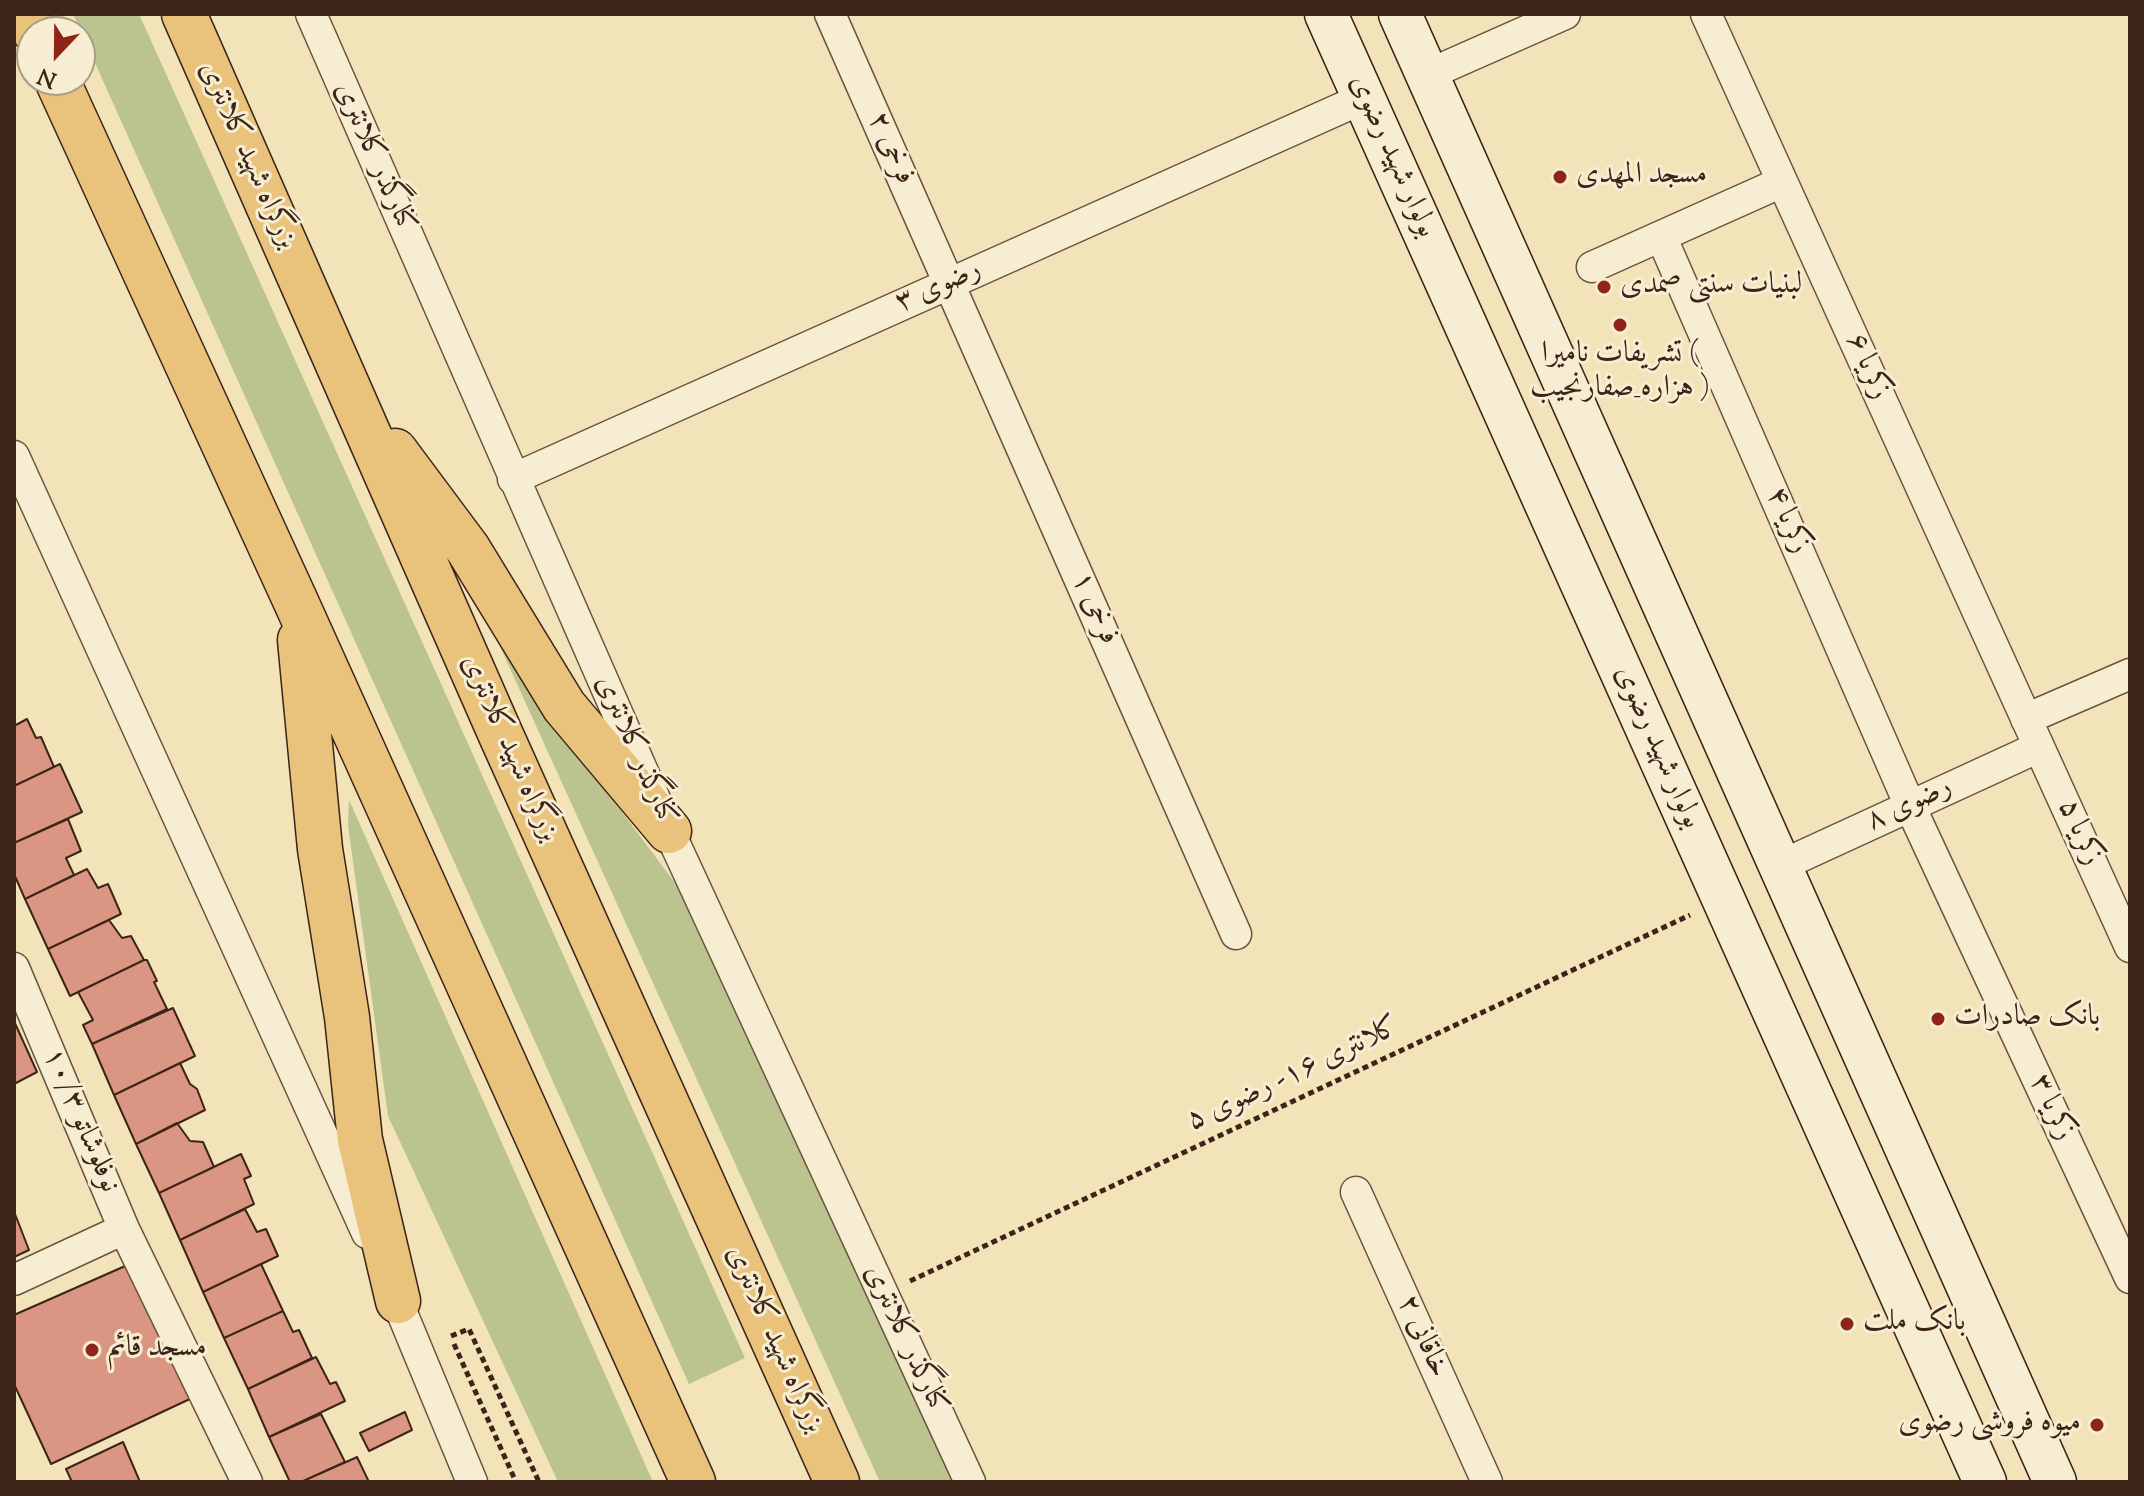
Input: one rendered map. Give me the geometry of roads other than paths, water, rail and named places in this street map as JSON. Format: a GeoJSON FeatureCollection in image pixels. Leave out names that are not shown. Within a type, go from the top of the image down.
{"type":"FeatureCollection","features":[{"type":"Feature","properties":{"kind":"highway","name":"بزرگراه شهید کلانتری"},"geometry":{"type":"LineString","coordinates":[[184,14],[500,733],[837,1482]]}},
{"type":"Feature","properties":{"kind":"highway"},"geometry":{"type":"LineString","coordinates":[[64,96],[693,1482]]}},
{"type":"Feature","properties":{"kind":"highway"},"geometry":{"type":"LineString","coordinates":[[351,393],[468,549],[564,706],[669,831]]}},
{"type":"Feature","properties":{"kind":"highway"},"geometry":{"type":"LineString","coordinates":[[296,602],[320,849],[347,1017],[360,1140],[398,1301]]}},
{"type":"Feature","properties":{"kind":"street","name":"کنارگذر کلانتری"},"geometry":{"type":"LineString","coordinates":[[311,14],[669,831],[970,1482]]}},
{"type":"Feature","properties":{"kind":"street","name":"فرخی ۲"},"geometry":{"type":"LineString","coordinates":[[830,14],[949,284]]}},
{"type":"Feature","properties":{"kind":"street","name":"بولوار شهید رضوی"},"geometry":{"type":"LineString","coordinates":[[1326,14],[1985,1482]]}},
{"type":"Feature","properties":{"kind":"street"},"geometry":{"type":"LineString","coordinates":[[1400,14],[2055,1482]]}},
{"type":"Feature","properties":{"kind":"street"},"geometry":{"type":"LineString","coordinates":[[1427,75],[1565,14]]}},
{"type":"Feature","properties":{"kind":"street","name":"زکریا ۶"},"geometry":{"type":"LineString","coordinates":[[1706,14],[2026,719]]}},
{"type":"Feature","properties":{"kind":"street","name":"رضوی ۳"},"geometry":{"type":"LineString","coordinates":[[513,479],[1364,98]]}},
{"type":"Feature","properties":{"kind":"street"},"geometry":{"type":"LineString","coordinates":[[1592,267],[1782,182]]}},
{"type":"Feature","properties":{"kind":"street","name":"زکریا ۴"},"geometry":{"type":"LineString","coordinates":[[1661,236],[1910,806]]}},
{"type":"Feature","properties":{"kind":"street","name":"فرخی ۱"},"geometry":{"type":"LineString","coordinates":[[949,284],[1236,934]]}},
{"type":"Feature","properties":{"kind":"street"},"geometry":{"type":"LineString","coordinates":[[14,456],[398,1301],[472,1482]]}},
{"type":"Feature","properties":{"kind":"street"},"geometry":{"type":"LineString","coordinates":[[2026,719],[2130,674]]}},
{"type":"Feature","properties":{"kind":"street","name":"زکریا ۵"},"geometry":{"type":"LineString","coordinates":[[2026,719],[2130,947]]}},
{"type":"Feature","properties":{"kind":"street","name":"رضوی ۸"},"geometry":{"type":"LineString","coordinates":[[1780,866],[2039,747]]}},
{"type":"Feature","properties":{"kind":"street","name":"زکریا ۳"},"geometry":{"type":"LineString","coordinates":[[1910,806],[2130,1278]]}},
{"type":"Feature","properties":{"kind":"street","name":"نوفلوشاتو ۱۰/۳"},"geometry":{"type":"LineString","coordinates":[[14,968],[124,1229],[247,1482]]}},
{"type":"Feature","properties":{"kind":"street","name":"خاقانی ۲"},"geometry":{"type":"LineString","coordinates":[[1356,1192],[1487,1482]]}},
{"type":"Feature","properties":{"kind":"street"},"geometry":{"type":"LineString","coordinates":[[14,1280],[124,1229]]}},
{"type":"Feature","properties":{"kind":"place","name":"مسجد المهدی"},"geometry":{"type":"Point","coordinates":[1560,177]}},
{"type":"Feature","properties":{"kind":"place","name":"لبنیات سنتی صمدی"},"geometry":{"type":"Point","coordinates":[1604,287]}},
{"type":"Feature","properties":{"kind":"place","name":"تشریفات نامیرا ( هزاره_صفارنجیب )"},"geometry":{"type":"Point","coordinates":[1620,325]}},
{"type":"Feature","properties":{"kind":"place","name":"بانک صادرات"},"geometry":{"type":"Point","coordinates":[1938,1019]}},
{"type":"Feature","properties":{"kind":"place","name":"بانک ملت"},"geometry":{"type":"Point","coordinates":[1847,1324]}},
{"type":"Feature","properties":{"kind":"place","name":"مسجد قائم"},"geometry":{"type":"Point","coordinates":[92,1350]}},
{"type":"Feature","properties":{"kind":"place","name":"میوه فروشی رضوی"},"geometry":{"type":"Point","coordinates":[2097,1425]}}]}
